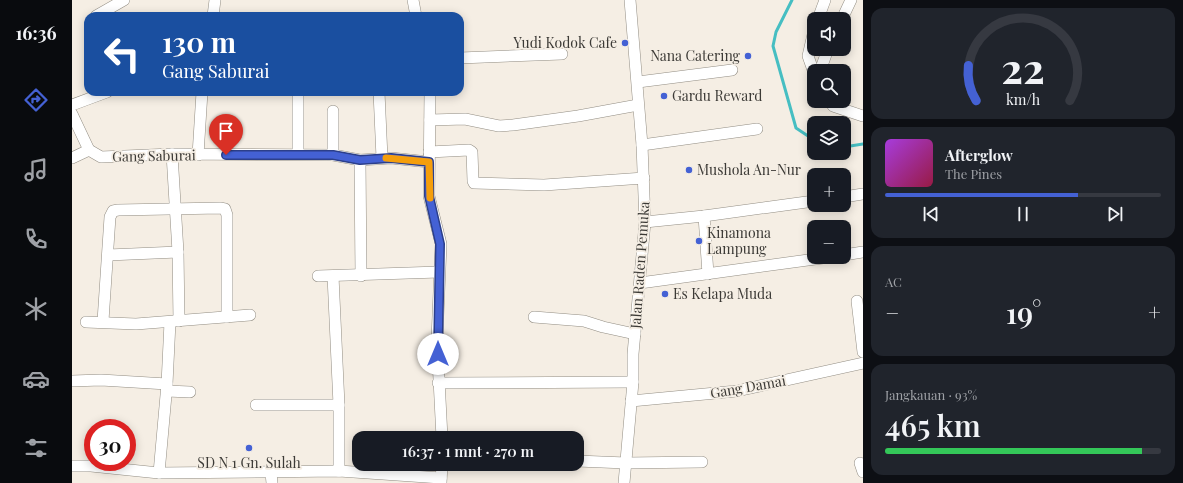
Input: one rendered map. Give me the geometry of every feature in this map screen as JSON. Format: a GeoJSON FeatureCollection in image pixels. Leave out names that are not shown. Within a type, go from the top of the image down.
{"type":"FeatureCollection","features":[{"type":"Feature","properties":{"kind":"street"},"geometry":{"type":"LineString","coordinates":[[103,12],[124,0]]}},
{"type":"Feature","properties":{"kind":"street"},"geometry":{"type":"LineString","coordinates":[[213,12],[215,0]]}},
{"type":"Feature","properties":{"kind":"street"},"geometry":{"type":"LineString","coordinates":[[413,0],[415,12]]}},
{"type":"Feature","properties":{"kind":"street","name":"Jalan Raden Pemuka"},"geometry":{"type":"LineString","coordinates":[[624,483],[645,222],[638,82],[630,0]]}},
{"type":"Feature","properties":{"kind":"street"},"geometry":{"type":"LineString","coordinates":[[821,12],[825,0]]}},
{"type":"Feature","properties":{"kind":"street"},"geometry":{"type":"LineString","coordinates":[[845,12],[851,0]]}},
{"type":"Feature","properties":{"kind":"street"},"geometry":{"type":"LineString","coordinates":[[464,58],[562,54]]}},
{"type":"Feature","properties":{"kind":"street"},"geometry":{"type":"LineString","coordinates":[[638,82],[732,70]]}},
{"type":"Feature","properties":{"kind":"street"},"geometry":{"type":"LineString","coordinates":[[72,105],[96,96]]}},
{"type":"Feature","properties":{"kind":"street"},"geometry":{"type":"LineString","coordinates":[[198,155],[202,96]]}},
{"type":"Feature","properties":{"kind":"street"},"geometry":{"type":"LineString","coordinates":[[298,96],[298,154]]}},
{"type":"Feature","properties":{"kind":"street"},"geometry":{"type":"LineString","coordinates":[[379,96],[382,158]]}},
{"type":"Feature","properties":{"kind":"street"},"geometry":{"type":"LineString","coordinates":[[430,96],[429,196],[440,244],[438,383],[441,431]]}},
{"type":"Feature","properties":{"kind":"street"},"geometry":{"type":"LineString","coordinates":[[430,120],[466,119],[494,125],[513,125],[578,116],[638,104]]}},
{"type":"Feature","properties":{"kind":"street"},"geometry":{"type":"LineString","coordinates":[[839,108],[863,116]]}},
{"type":"Feature","properties":{"kind":"street"},"geometry":{"type":"LineString","coordinates":[[333,110],[333,155]]}},
{"type":"Feature","properties":{"kind":"street"},"geometry":{"type":"LineString","coordinates":[[72,114],[89,150],[72,158]]}},
{"type":"Feature","properties":{"kind":"street"},"geometry":{"type":"LineString","coordinates":[[642,145],[757,129]]}},
{"type":"Feature","properties":{"kind":"street","name":"Gang Saburai"},"geometry":{"type":"LineString","coordinates":[[89,150],[101,157],[172,154],[298,154],[333,155],[360,160],[429,157],[468,150],[472,152],[474,182],[544,185],[644,178]]}},
{"type":"Feature","properties":{"kind":"street"},"geometry":{"type":"LineString","coordinates":[[159,473],[174,321],[178,252],[172,154]]}},
{"type":"Feature","properties":{"kind":"street"},"geometry":{"type":"LineString","coordinates":[[360,160],[361,276]]}},
{"type":"Feature","properties":{"kind":"street"},"geometry":{"type":"LineString","coordinates":[[851,196],[863,194]]}},
{"type":"Feature","properties":{"kind":"street"},"geometry":{"type":"LineString","coordinates":[[645,222],[704,216],[807,202]]}},
{"type":"Feature","properties":{"kind":"street"},"geometry":{"type":"LineString","coordinates":[[104,322],[110,217],[113,211],[220,208],[227,211],[227,317]]}},
{"type":"Feature","properties":{"kind":"street"},"geometry":{"type":"LineString","coordinates":[[704,216],[708,274]]}},
{"type":"Feature","properties":{"kind":"street"},"geometry":{"type":"LineString","coordinates":[[108,255],[178,252]]}},
{"type":"Feature","properties":{"kind":"street"},"geometry":{"type":"LineString","coordinates":[[851,254],[863,252]]}},
{"type":"Feature","properties":{"kind":"street"},"geometry":{"type":"LineString","coordinates":[[640,282],[807,260]]}},
{"type":"Feature","properties":{"kind":"street"},"geometry":{"type":"LineString","coordinates":[[318,276],[361,276],[439,272]]}},
{"type":"Feature","properties":{"kind":"street"},"geometry":{"type":"LineString","coordinates":[[333,276],[339,405],[339,471]]}},
{"type":"Feature","properties":{"kind":"street"},"geometry":{"type":"LineString","coordinates":[[857,301],[863,352]]}},
{"type":"Feature","properties":{"kind":"street"},"geometry":{"type":"LineString","coordinates":[[86,322],[136,324],[250,315]]}},
{"type":"Feature","properties":{"kind":"street"},"geometry":{"type":"LineString","coordinates":[[534,317],[584,321],[635,334]]}},
{"type":"Feature","properties":{"kind":"street","name":"Gang Damai"},"geometry":{"type":"LineString","coordinates":[[631,401],[737,391],[863,363]]}},
{"type":"Feature","properties":{"kind":"street"},"geometry":{"type":"LineString","coordinates":[[72,381],[101,380],[190,392]]}},
{"type":"Feature","properties":{"kind":"street"},"geometry":{"type":"LineString","coordinates":[[438,383],[633,382]]}},
{"type":"Feature","properties":{"kind":"street"},"geometry":{"type":"LineString","coordinates":[[256,404],[339,405]]}},
{"type":"Feature","properties":{"kind":"street"},"geometry":{"type":"LineString","coordinates":[[584,461],[626,463],[702,462]]}},
{"type":"Feature","properties":{"kind":"street"},"geometry":{"type":"LineString","coordinates":[[72,466],[91,466],[159,473],[271,478],[339,471],[441,481],[442,471]]}},
{"type":"Feature","properties":{"kind":"waterway"},"geometry":{"type":"LineString","coordinates":[[792,0],[776,32],[773,46],[796,128],[807,135]]}},
{"type":"Feature","properties":{"kind":"waterway"},"geometry":{"type":"LineString","coordinates":[[851,146],[863,144]]}},
{"type":"Feature","properties":{"kind":"slow traffic"},"geometry":{"type":"LineString","coordinates":[[386,158],[429,162],[430,198]]}},
{"type":"Feature","properties":{"kind":"place","name":"Yudi Kodok Cafe"},"geometry":{"type":"Point","coordinates":[625,43]}},
{"type":"Feature","properties":{"kind":"place","name":"Nana Catering"},"geometry":{"type":"Point","coordinates":[748,56]}},
{"type":"Feature","properties":{"kind":"place","name":"Gardu Reward"},"geometry":{"type":"Point","coordinates":[664,96]}},
{"type":"Feature","properties":{"kind":"place","name":"Mushola An-Nur"},"geometry":{"type":"Point","coordinates":[689,170]}},
{"type":"Feature","properties":{"kind":"place","name":"Kinamona Lampung"},"geometry":{"type":"Point","coordinates":[699,241]}},
{"type":"Feature","properties":{"kind":"place","name":"Es Kelapa Muda"},"geometry":{"type":"Point","coordinates":[665,294]}},
{"type":"Feature","properties":{"kind":"place","name":"SD N 1 Gn. Sulah"},"geometry":{"type":"Point","coordinates":[249,448]}},
{"type":"Feature","properties":{"kind":"route"},"geometry":{"type":"LineString","coordinates":[[226,155],[333,155],[360,160],[391,158],[429,162],[429,196],[437,224],[440,244],[437,340],[438,354]]}}]}
